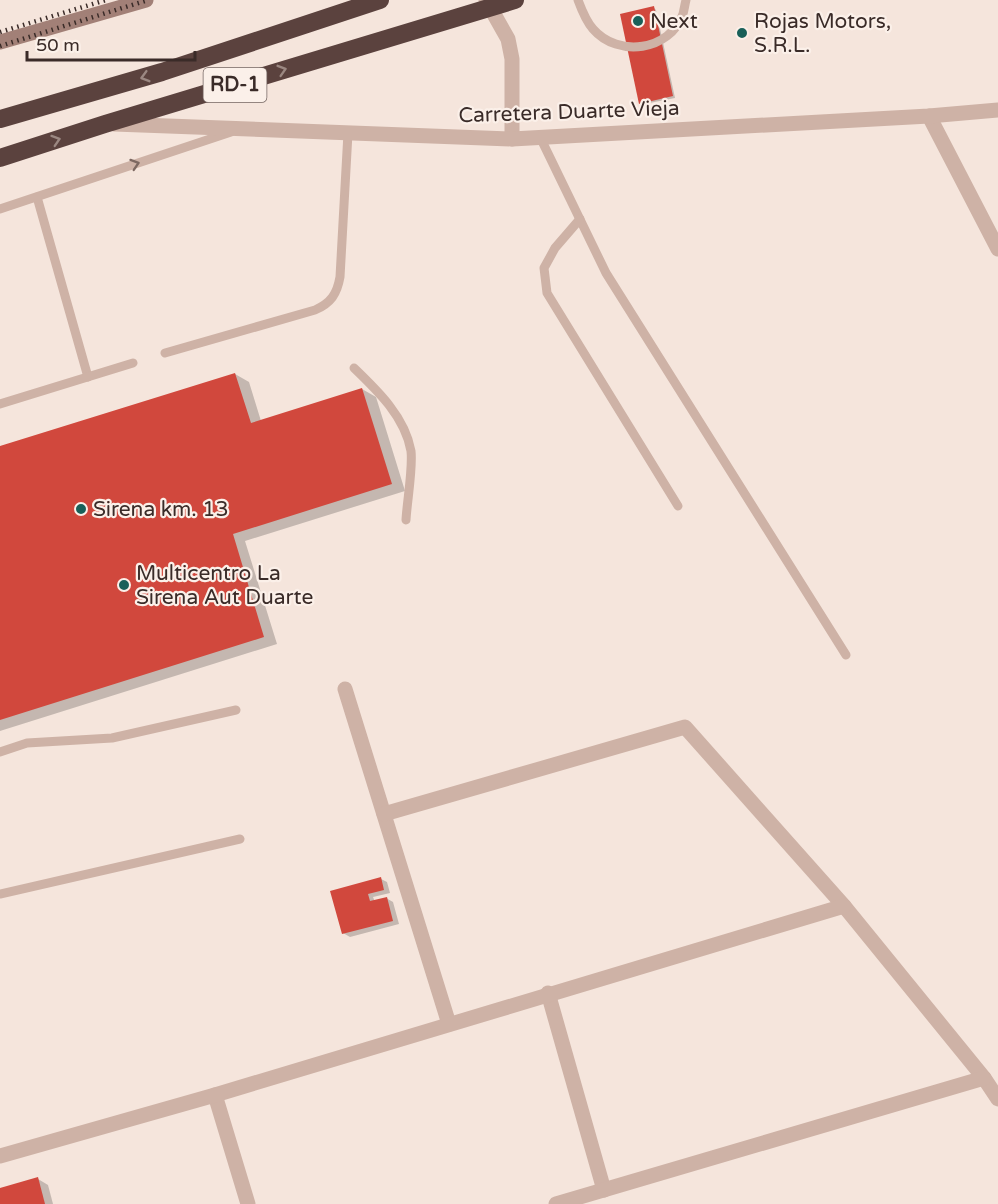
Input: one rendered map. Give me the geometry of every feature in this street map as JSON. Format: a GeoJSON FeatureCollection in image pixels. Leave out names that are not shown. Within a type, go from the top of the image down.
{"type":"FeatureCollection","features":[{"type":"Feature","properties":{"kind":"highway","name":"RD-1"},"geometry":{"type":"LineString","coordinates":[[0,119],[162,72],[380,0]]}},
{"type":"Feature","properties":{"kind":"highway","name":"RD-1"},"geometry":{"type":"LineString","coordinates":[[0,158],[512,1]]}},
{"type":"Feature","properties":{"kind":"street"},"geometry":{"type":"LineString","coordinates":[[0,42],[146,0]]}},
{"type":"Feature","properties":{"kind":"street"},"geometry":{"type":"LineString","coordinates":[[486,0],[508,39],[512,59],[512,139]]}},
{"type":"Feature","properties":{"kind":"street","name":"Carretera Duarte Vieja"},"geometry":{"type":"LineString","coordinates":[[105,124],[512,139],[929,116],[998,110]]}},
{"type":"Feature","properties":{"kind":"street"},"geometry":{"type":"LineString","coordinates":[[929,116],[998,249]]}},
{"type":"Feature","properties":{"kind":"street"},"geometry":{"type":"LineString","coordinates":[[345,689],[449,1024]]}},
{"type":"Feature","properties":{"kind":"street"},"geometry":{"type":"LineString","coordinates":[[384,814],[685,727],[844,906],[984,1078],[998,1099]]}},
{"type":"Feature","properties":{"kind":"street"},"geometry":{"type":"LineString","coordinates":[[0,1156],[215,1095],[548,993],[844,906]]}},
{"type":"Feature","properties":{"kind":"street"},"geometry":{"type":"LineString","coordinates":[[548,993],[604,1190]]}},
{"type":"Feature","properties":{"kind":"street"},"geometry":{"type":"LineString","coordinates":[[556,1204],[984,1078]]}},
{"type":"Feature","properties":{"kind":"street"},"geometry":{"type":"LineString","coordinates":[[215,1095],[248,1204]]}},
{"type":"Feature","properties":{"kind":"lane"},"geometry":{"type":"LineString","coordinates":[[578,0],[583,15],[594,31],[613,44],[636,48],[660,41],[670,33],[683,15],[686,0]]}},
{"type":"Feature","properties":{"kind":"lane"},"geometry":{"type":"LineString","coordinates":[[0,209],[242,129]]}},
{"type":"Feature","properties":{"kind":"lane"},"geometry":{"type":"LineString","coordinates":[[165,353],[315,310],[326,305],[333,298],[340,277],[348,133]]}},
{"type":"Feature","properties":{"kind":"lane"},"geometry":{"type":"LineString","coordinates":[[540,137],[606,273],[846,655]]}},
{"type":"Feature","properties":{"kind":"lane"},"geometry":{"type":"LineString","coordinates":[[37,197],[88,377]]}},
{"type":"Feature","properties":{"kind":"lane"},"geometry":{"type":"LineString","coordinates":[[580,219],[555,248],[544,268],[547,293],[678,506]]}},
{"type":"Feature","properties":{"kind":"lane"},"geometry":{"type":"LineString","coordinates":[[0,404],[133,363]]}},
{"type":"Feature","properties":{"kind":"lane"},"geometry":{"type":"LineString","coordinates":[[354,368],[387,401],[403,427],[411,452],[406,520]]}},
{"type":"Feature","properties":{"kind":"lane"},"geometry":{"type":"LineString","coordinates":[[0,752],[27,743],[112,738],[236,710]]}},
{"type":"Feature","properties":{"kind":"lane"},"geometry":{"type":"LineString","coordinates":[[0,894],[240,839]]}},
{"type":"Feature","properties":{"kind":"building"},"geometry":{"type":"Polygon","coordinates":[[[654,6],[673,96],[639,104],[620,14],[654,6]]]}},
{"type":"Feature","properties":{"kind":"building","name":"Multicentro La Sirena Aut Duarte"},"geometry":{"type":"Polygon","coordinates":[[[235,373],[251,423],[362,388],[392,484],[233,534],[264,637],[0,720],[0,446],[235,373]]]}},
{"type":"Feature","properties":{"kind":"building"},"geometry":{"type":"Polygon","coordinates":[[[381,877],[384,890],[368,894],[370,901],[387,897],[393,921],[342,934],[330,891],[381,877]]]}},
{"type":"Feature","properties":{"kind":"building"},"geometry":{"type":"Polygon","coordinates":[[[38,1177],[45,1204],[0,1204],[0,1188],[38,1177]]]}},
{"type":"Feature","properties":{"kind":"railway"},"geometry":{"type":"LineString","coordinates":[[0,32],[106,0]]}},
{"type":"Feature","properties":{"kind":"railway"},"geometry":{"type":"LineString","coordinates":[[0,46],[148,0]]}},
{"type":"Feature","properties":{"kind":"place","name":"Next"},"geometry":{"type":"Point","coordinates":[638,21]}},
{"type":"Feature","properties":{"kind":"place","name":"Rojas Motors, S.R.L."},"geometry":{"type":"Point","coordinates":[742,33]}},
{"type":"Feature","properties":{"kind":"place","name":"Sirena km. 13"},"geometry":{"type":"Point","coordinates":[81,509]}},
{"type":"Feature","properties":{"kind":"place","name":"Multicentro La Sirena Aut Duarte"},"geometry":{"type":"Point","coordinates":[124,585]}}]}
